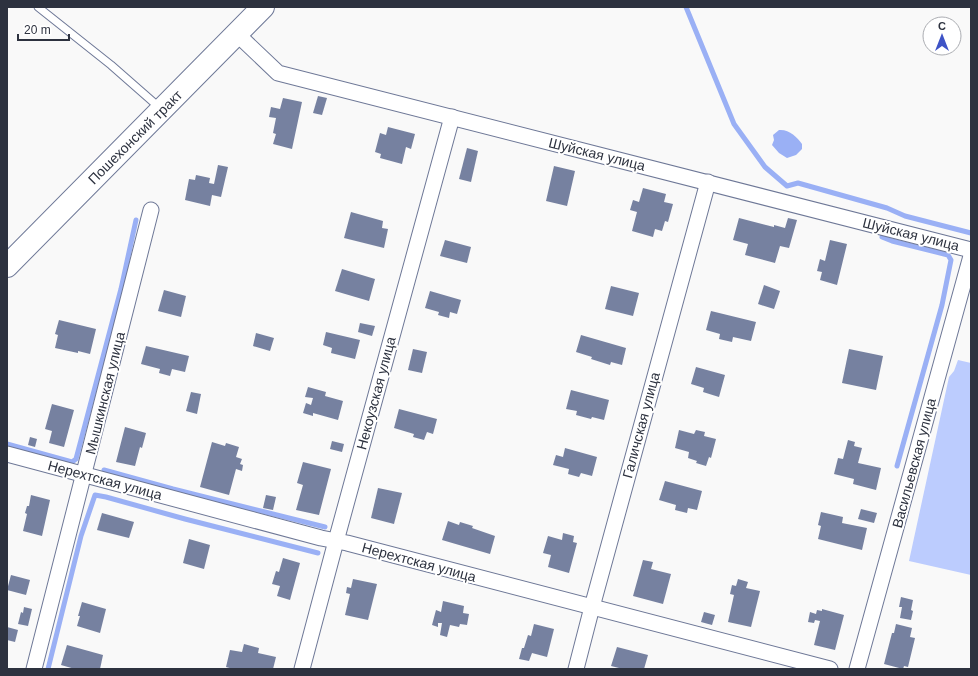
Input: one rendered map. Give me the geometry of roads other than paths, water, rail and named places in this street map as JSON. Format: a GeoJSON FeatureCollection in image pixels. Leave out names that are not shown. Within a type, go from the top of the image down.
{"type":"FeatureCollection","features":[{"type":"Feature","properties":{"kind":"main road","name":"Пошехонский тракт"},"geometry":{"type":"LineString","coordinates":[[7,266],[262,7]]}},
{"type":"Feature","properties":{"kind":"street","name":"Шуйская улица"},"geometry":{"type":"LineString","coordinates":[[236,33],[278,73],[971,250]]}},
{"type":"Feature","properties":{"kind":"street","name":"Некоузская улица"},"geometry":{"type":"LineString","coordinates":[[302,669],[452,117]]}},
{"type":"Feature","properties":{"kind":"street","name":"Галичская улица"},"geometry":{"type":"LineString","coordinates":[[576,669],[708,182]]}},
{"type":"Feature","properties":{"kind":"street","name":"Мышкинская улица"},"geometry":{"type":"LineString","coordinates":[[34,669],[150,210]]}},
{"type":"Feature","properties":{"kind":"street","name":"Васильевская улица"},"geometry":{"type":"LineString","coordinates":[[857,669],[971,256]]}},
{"type":"Feature","properties":{"kind":"street","name":"Нерехтская улица"},"geometry":{"type":"LineString","coordinates":[[7,454],[830,669]]}},
{"type":"Feature","properties":{"kind":"lane"},"geometry":{"type":"LineString","coordinates":[[38,7],[110,65],[162,110]]}},
{"type":"Feature","properties":{"kind":"waterway"},"geometry":{"type":"LineString","coordinates":[[686,7],[734,124],[765,167],[787,186],[798,183],[887,208],[905,216],[971,233]]}},
{"type":"Feature","properties":{"kind":"waterway"},"geometry":{"type":"LineString","coordinates":[[7,444],[72,462],[76,459],[121,289],[136,220]]}},
{"type":"Feature","properties":{"kind":"waterway"},"geometry":{"type":"LineString","coordinates":[[882,237],[892,241],[948,255],[951,260],[942,305],[897,466]]}},
{"type":"Feature","properties":{"kind":"waterway"},"geometry":{"type":"LineString","coordinates":[[104,470],[325,527]]}},
{"type":"Feature","properties":{"kind":"waterway"},"geometry":{"type":"LineString","coordinates":[[48,669],[81,536],[95,495],[318,553]]}}]}
